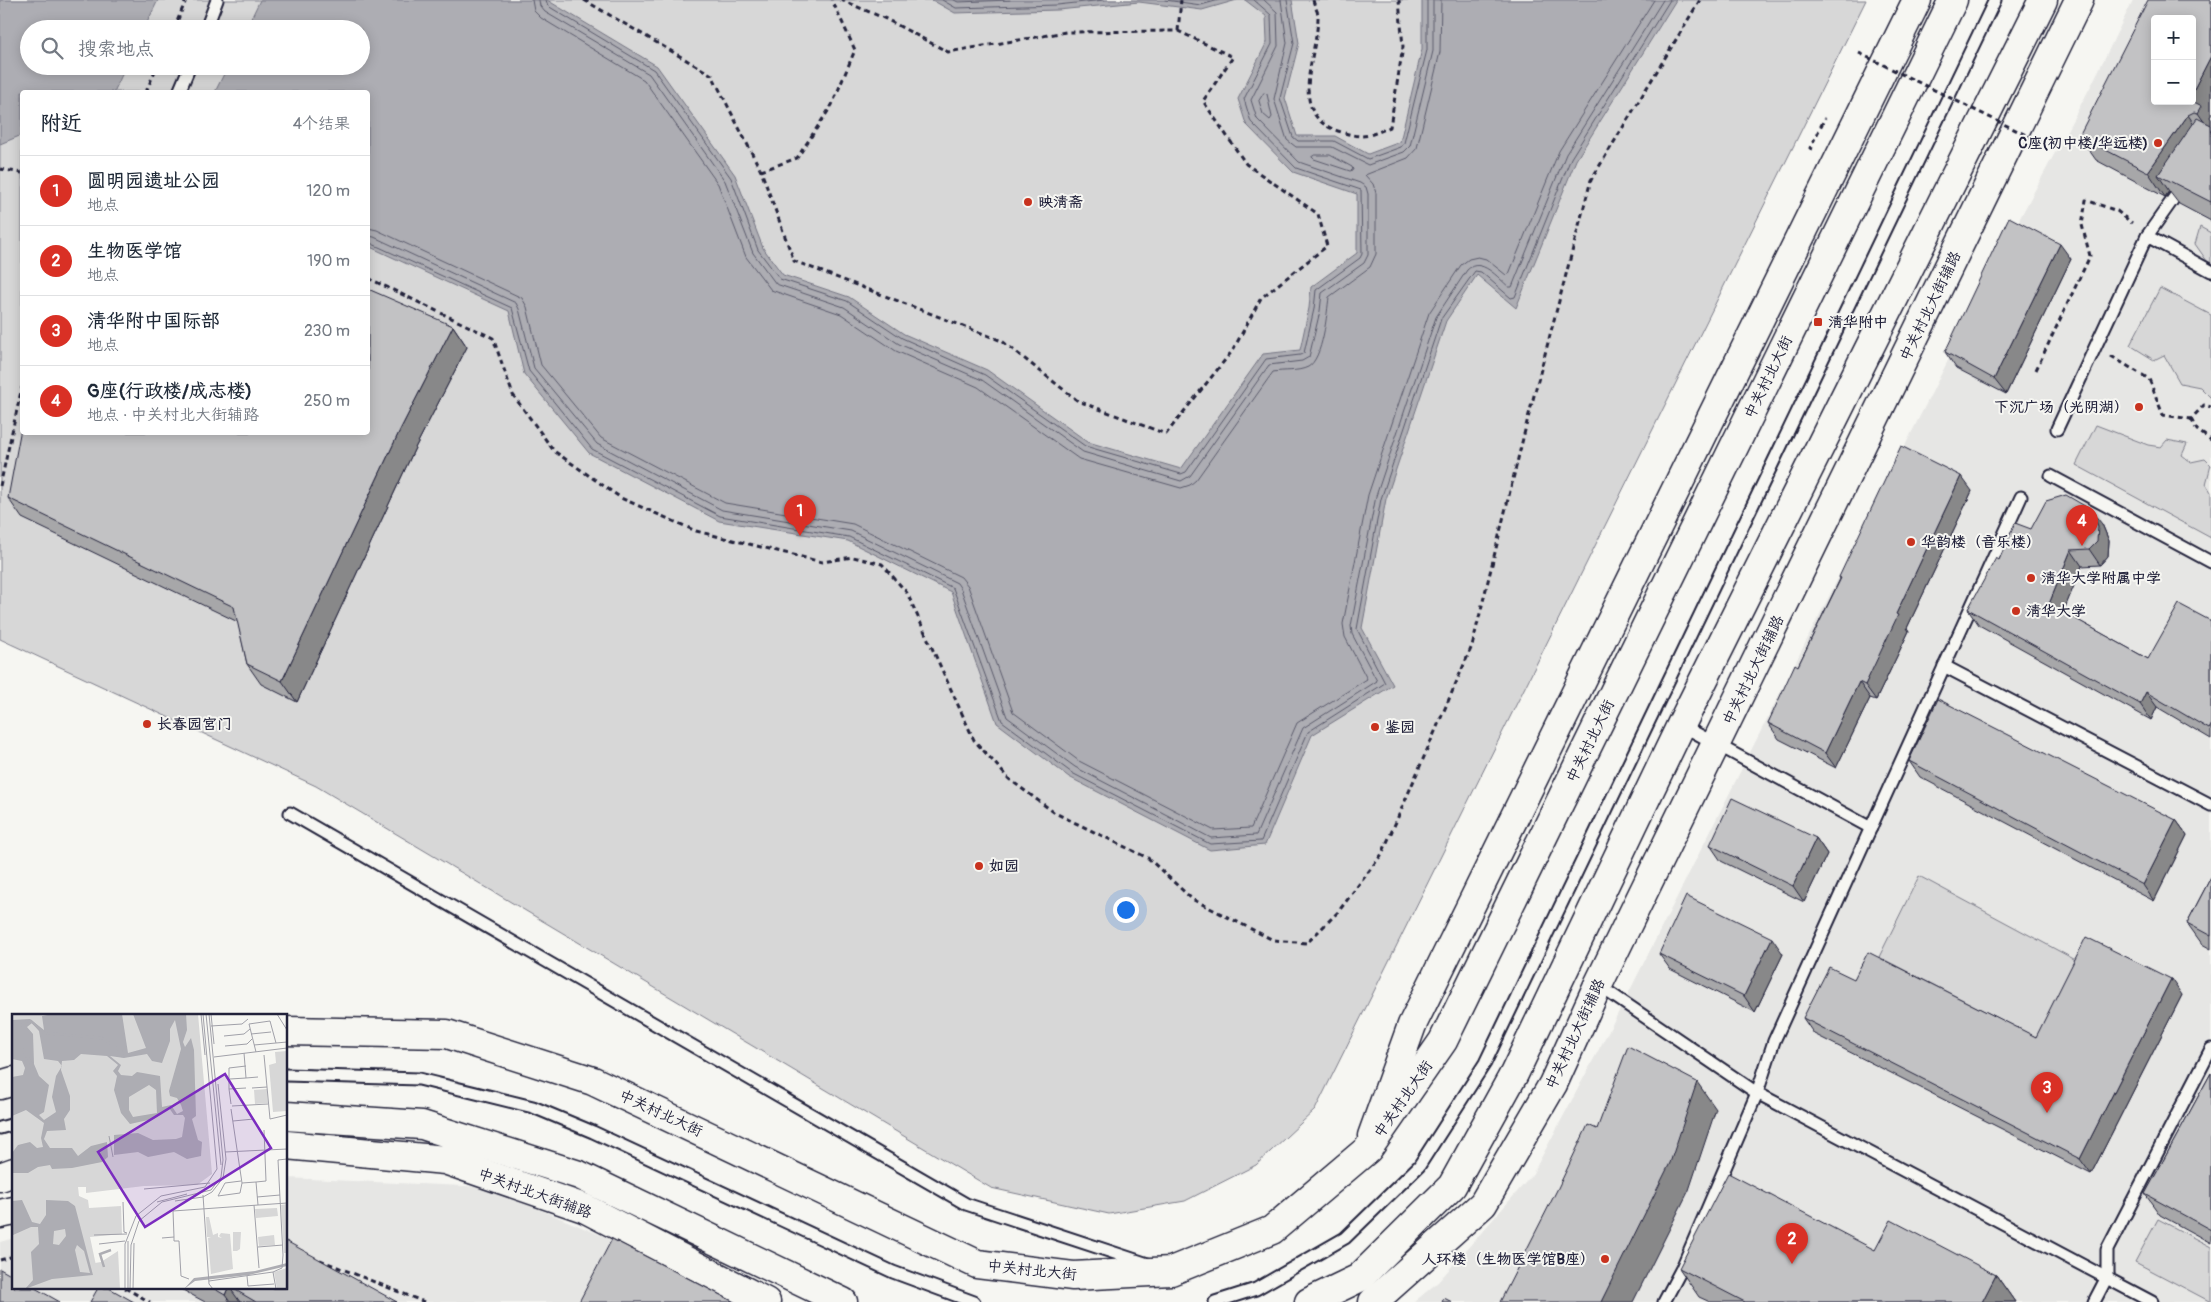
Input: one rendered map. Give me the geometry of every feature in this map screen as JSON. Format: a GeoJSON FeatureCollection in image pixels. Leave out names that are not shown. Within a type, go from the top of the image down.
{"type":"FeatureCollection","features":[{"type":"Feature","properties":{"kind":"main road"},"geometry":{"type":"LineString","coordinates":[[1368,1149],[1412,1024],[1917,0]]}},
{"type":"Feature","properties":{"kind":"main road","name":"中关村北大街"},"geometry":{"type":"LineString","coordinates":[[288,1031],[447,1034],[593,1081],[977,1264],[1073,1276],[1171,1271],[1272,1230],[1368,1149],[1443,1041],[1953,0]]}},
{"type":"Feature","properties":{"kind":"main road"},"geometry":{"type":"LineString","coordinates":[[1309,1302],[1359,1278],[1452,1186],[1514,1074],[1681,725],[2043,0]]}},
{"type":"Feature","properties":{"kind":"main road","name":"中关村北大街辅路"},"geometry":{"type":"LineString","coordinates":[[1373,1302],[1483,1204],[1553,1084],[1598,985],[1717,745],[2079,0]]}},
{"type":"Feature","properties":{"kind":"main road"},"geometry":{"type":"LineString","coordinates":[[0,1086],[12,1082]]}},
{"type":"Feature","properties":{"kind":"main road"},"geometry":{"type":"LineString","coordinates":[[288,1116],[422,1125],[579,1176],[843,1302]]}},
{"type":"Feature","properties":{"kind":"main road","name":"中关村北大街辅路"},"geometry":{"type":"LineString","coordinates":[[288,1146],[445,1160],[584,1208],[766,1302]]}},
{"type":"Feature","properties":{"kind":"main road"},"geometry":{"type":"LineString","coordinates":[[0,1177],[12,1173]]}},
{"type":"Feature","properties":{"kind":"lane"},"geometry":{"type":"LineString","coordinates":[[209,20],[217,0]]}},
{"type":"Feature","properties":{"kind":"lane"},"geometry":{"type":"LineString","coordinates":[[1215,1302],[1256,1289],[1345,1238],[1419,1166],[1484,1063],[1995,0]]}},
{"type":"Feature","properties":{"kind":"lane"},"geometry":{"type":"LineString","coordinates":[[180,90],[186,75]]}},
{"type":"Feature","properties":{"kind":"lane"},"geometry":{"type":"LineString","coordinates":[[2057,429],[2147,236],[2190,175]]}},
{"type":"Feature","properties":{"kind":"lane"},"geometry":{"type":"LineString","coordinates":[[2147,236],[2211,271]]}},
{"type":"Feature","properties":{"kind":"lane"},"geometry":{"type":"LineString","coordinates":[[2051,476],[2211,562]]}},
{"type":"Feature","properties":{"kind":"lane"},"geometry":{"type":"LineString","coordinates":[[1664,1302],[1682,1268],[1757,1093],[1774,1041],[2021,497]]}},
{"type":"Feature","properties":{"kind":"lane"},"geometry":{"type":"LineString","coordinates":[[1944,666],[2211,805]]}},
{"type":"Feature","properties":{"kind":"lane"},"geometry":{"type":"LineString","coordinates":[[1681,725],[1870,828]]}},
{"type":"Feature","properties":{"kind":"lane"},"geometry":{"type":"LineString","coordinates":[[290,813],[966,1204],[1171,1271]]}},
{"type":"Feature","properties":{"kind":"lane"},"geometry":{"type":"LineString","coordinates":[[1598,985],[1757,1093],[2152,1302]]}},
{"type":"Feature","properties":{"kind":"lane"},"geometry":{"type":"LineString","coordinates":[[2094,1302],[2107,1277],[2107,1250],[2211,1049]]}},
{"type":"Feature","properties":{"kind":"lane"},"geometry":{"type":"LineString","coordinates":[[288,1075],[419,1079],[533,1107],[593,1132],[893,1272],[974,1302]]}},
{"type":"Feature","properties":{"kind":"path"},"geometry":{"type":"LineString","coordinates":[[178,20],[186,0]]}},
{"type":"Feature","properties":{"kind":"path"},"geometry":{"type":"LineString","coordinates":[[584,0],[712,75],[761,171],[794,261],[1002,341],[1078,401],[1166,434],[1233,350],[1261,298],[1327,246],[1318,214],[1246,164],[1203,101],[1233,57],[1178,31],[1066,32],[948,52],[886,19],[841,0]]}},
{"type":"Feature","properties":{"kind":"path"},"geometry":{"type":"LineString","coordinates":[[761,171],[797,158],[832,105],[855,50],[832,0]]}},
{"type":"Feature","properties":{"kind":"path"},"geometry":{"type":"LineString","coordinates":[[1178,31],[1181,0]]}},
{"type":"Feature","properties":{"kind":"path"},"geometry":{"type":"LineString","coordinates":[[1313,0],[1318,13],[1314,57],[1307,85],[1310,109],[1324,126],[1350,134],[1369,137],[1390,127],[1403,47],[1399,0]]}},
{"type":"Feature","properties":{"kind":"path"},"geometry":{"type":"LineString","coordinates":[[370,279],[493,338],[513,395],[554,451],[621,498],[696,531],[822,562],[852,557],[882,564],[907,593],[974,740],[1009,780],[1055,814],[1148,858],[1192,899],[1273,940],[1307,943],[1338,912],[1382,854],[1472,646],[1526,422],[1591,180],[1700,0]]}},
{"type":"Feature","properties":{"kind":"path"},"geometry":{"type":"LineString","coordinates":[[1859,53],[2040,142]]}},
{"type":"Feature","properties":{"kind":"path"},"geometry":{"type":"LineString","coordinates":[[147,90],[153,75]]}},
{"type":"Feature","properties":{"kind":"path"},"geometry":{"type":"LineString","coordinates":[[0,169],[20,172]]}},
{"type":"Feature","properties":{"kind":"path"},"geometry":{"type":"LineString","coordinates":[[2036,370],[2090,256],[2082,225],[2086,200],[2117,211],[2147,236]]}},
{"type":"Feature","properties":{"kind":"path"},"geometry":{"type":"LineString","coordinates":[[2096,346],[2149,379],[2163,415],[2191,419]]}},
{"type":"Feature","properties":{"kind":"path"},"geometry":{"type":"LineString","coordinates":[[0,486],[20,396]]}},
{"type":"Feature","properties":{"kind":"path"},"geometry":{"type":"LineString","coordinates":[[2191,419],[2204,406],[2211,407]]}},
{"type":"Feature","properties":{"kind":"path"},"geometry":{"type":"LineString","coordinates":[[2191,419],[2197,430],[2211,440]]}},
{"type":"Feature","properties":{"kind":"path"},"geometry":{"type":"LineString","coordinates":[[314,1258],[424,1302]]}},
{"type":"Feature","properties":{"kind":"path"},"geometry":{"type":"LineString","coordinates":[[128,1290],[150,1302]]}},
{"type":"Feature","properties":{"kind":"shaded area"},"geometry":{"type":"Polygon","coordinates":[[[0,0],[1866,0],[1315,1110],[1256,1165],[1185,1201],[1109,1214],[991,1188],[316,786],[0,639],[0,0]]]}},
{"type":"Feature","properties":{"kind":"shaded area","name":"清华大学"},"geometry":{"type":"Polygon","coordinates":[[[2133,0],[2211,0],[2211,1302],[1414,1302],[1438,1282],[1532,1175],[1623,1004],[2020,218],[2093,82],[2133,0]]]}},
{"type":"Feature","properties":{"kind":"shaded area"},"geometry":{"type":"Polygon","coordinates":[[[2200,227],[2211,233],[2211,263],[2207,261],[2195,244],[2200,227]]]}},
{"type":"Feature","properties":{"kind":"shaded area"},"geometry":{"type":"Polygon","coordinates":[[[2160,288],[2211,315],[2211,398],[2200,387],[2180,383],[2164,355],[2154,360],[2130,345],[2160,288]]]}},
{"type":"Feature","properties":{"kind":"shaded area"},"geometry":{"type":"Polygon","coordinates":[[[2096,425],[2148,445],[2161,447],[2167,440],[2187,444],[2182,455],[2191,462],[2205,459],[2211,465],[2206,484],[2211,492],[2211,538],[2076,465],[2096,425]]]}},
{"type":"Feature","properties":{"kind":"shaded area"},"geometry":{"type":"Polygon","coordinates":[[[1919,876],[2085,965],[2047,1043],[1879,957],[1919,876]]]}},
{"type":"Feature","properties":{"kind":"shaded area"},"geometry":{"type":"Polygon","coordinates":[[[288,1178],[486,1187],[670,1264],[739,1302],[0,1302],[0,1242],[12,1239],[12,1290],[288,1290],[288,1178]]]}},
{"type":"Feature","properties":{"kind":"shaded area"},"geometry":{"type":"Polygon","coordinates":[[[2158,1219],[2211,1247],[2211,1302],[2135,1262],[2158,1219]]]}},
{"type":"Feature","properties":{"kind":"water"},"geometry":{"type":"Polygon","coordinates":[[[0,0],[158,0],[148,20],[20,20],[20,75],[122,75],[115,90],[20,90],[20,136],[0,144],[0,0]]]}},
{"type":"Feature","properties":{"kind":"water"},"geometry":{"type":"Polygon","coordinates":[[[260,0],[547,0],[657,66],[735,175],[763,248],[783,275],[849,297],[904,334],[987,370],[1088,442],[1181,469],[1263,354],[1300,350],[1309,308],[1311,287],[1357,253],[1357,194],[1293,172],[1246,124],[1238,99],[1267,42],[1266,16],[1245,0],[1292,0],[1299,43],[1285,98],[1297,136],[1335,136],[1368,154],[1400,142],[1422,49],[1422,0],[1676,0],[1576,160],[1516,308],[1477,275],[1446,321],[1386,499],[1362,628],[1393,685],[1312,735],[1265,845],[1210,850],[1069,777],[997,723],[951,592],[848,541],[719,521],[589,453],[524,374],[509,311],[370,247],[370,90],[216,90],[224,75],[370,75],[370,20],[250,20],[260,0]]]}},
{"type":"Feature","properties":{"kind":"water"},"geometry":{"type":"Polygon","coordinates":[[[932,0],[1237,0],[1202,10],[1139,2],[1058,10],[955,13],[932,0]]]}},
{"type":"Feature","properties":{"kind":"building"},"geometry":{"type":"Polygon","coordinates":[[[2148,0],[2211,0],[2211,56],[2196,85],[2196,15],[2151,15],[2151,105],[2196,105],[2196,103],[2202,106],[2198,113],[2194,112],[2188,115],[2148,172],[2079,136],[2148,0]]]}},
{"type":"Feature","properties":{"kind":"building"},"geometry":{"type":"Polygon","coordinates":[[[2197,118],[2211,125],[2211,202],[2158,175],[2197,118]]]}},
{"type":"Feature","properties":{"kind":"building"},"geometry":{"type":"Polygon","coordinates":[[[2009,217],[2060,244],[1994,379],[1945,352],[2009,217]]]}},
{"type":"Feature","properties":{"kind":"building"},"geometry":{"type":"Polygon","coordinates":[[[370,290],[453,326],[400,430],[282,681],[247,664],[234,607],[8,498],[20,434],[370,435],[370,290]]]}},
{"type":"Feature","properties":{"kind":"building"},"geometry":{"type":"Polygon","coordinates":[[[1901,446],[1961,476],[1865,685],[1859,682],[1825,753],[1768,723],[1795,664],[1798,666],[1841,578],[1839,577],[1901,446]]]}},
{"type":"Feature","properties":{"kind":"building"},"geometry":{"type":"Polygon","coordinates":[[[2066,495],[2090,509],[2098,526],[2097,541],[2089,549],[2071,550],[2049,604],[2148,659],[2179,604],[2211,621],[2211,726],[2209,729],[2146,692],[2140,704],[1968,609],[1996,558],[1999,560],[2015,523],[2031,529],[2046,501],[2066,495]]]}},
{"type":"Feature","properties":{"kind":"building"},"geometry":{"type":"Polygon","coordinates":[[[1938,699],[2176,820],[2143,885],[1909,761],[1938,699]]]}},
{"type":"Feature","properties":{"kind":"building"},"geometry":{"type":"Polygon","coordinates":[[[1732,798],[1816,838],[1793,886],[1710,845],[1732,798]]]}},
{"type":"Feature","properties":{"kind":"building"},"geometry":{"type":"Polygon","coordinates":[[[2211,877],[2211,936],[2187,923],[2211,877]]]}},
{"type":"Feature","properties":{"kind":"building"},"geometry":{"type":"Polygon","coordinates":[[[1686,896],[1772,938],[1744,996],[1659,954],[1686,896]]]}},
{"type":"Feature","properties":{"kind":"building"},"geometry":{"type":"Polygon","coordinates":[[[2086,937],[2171,979],[2080,1159],[1803,1018],[1829,967],[1854,979],[1868,952],[2036,1037],[2086,937]]]}},
{"type":"Feature","properties":{"kind":"building"},"geometry":{"type":"Polygon","coordinates":[[[1628,1046],[1697,1082],[1670,1163],[1601,1302],[1500,1302],[1588,1125],[1597,1129],[1628,1046]]]}},
{"type":"Feature","properties":{"kind":"building"},"geometry":{"type":"Polygon","coordinates":[[[2211,1073],[2211,1230],[2145,1194],[2211,1073]]]}},
{"type":"Feature","properties":{"kind":"building"},"geometry":{"type":"Polygon","coordinates":[[[1728,1173],[1875,1250],[1891,1220],[1996,1275],[1982,1302],[1745,1302],[1679,1268],[1728,1173]]]}},
{"type":"Feature","properties":{"kind":"building"},"geometry":{"type":"Polygon","coordinates":[[[612,1239],[734,1302],[579,1302],[612,1239]]]}},
{"type":"Feature","properties":{"kind":"building"},"geometry":{"type":"Polygon","coordinates":[[[288,1242],[397,1302],[256,1302],[235,1290],[288,1290],[288,1242]]]}},
{"type":"Feature","properties":{"kind":"building"},"geometry":{"type":"Polygon","coordinates":[[[0,1269],[12,1276],[12,1290],[39,1290],[60,1302],[0,1302],[0,1269]]]}},
{"type":"Feature","properties":{"kind":"building"},"geometry":{"type":"Polygon","coordinates":[[[97,1290],[113,1290],[134,1302],[90,1302],[97,1290]]]}},
{"type":"Feature","properties":{"kind":"building"},"geometry":{"type":"Polygon","coordinates":[[[216,1290],[227,1290],[225,1295],[216,1290]]]}},
{"type":"Feature","properties":{"kind":"building"},"geometry":{"type":"Polygon","coordinates":[[[1444,1298],[1452,1302],[1442,1302],[1444,1298]]]}},
{"type":"Feature","properties":{"kind":"place","name":"C座(初中楼/华远楼)"},"geometry":{"type":"Point","coordinates":[2158,143]}},
{"type":"Feature","properties":{"kind":"place","name":"映清斋"},"geometry":{"type":"Point","coordinates":[1028,202]}},
{"type":"Feature","properties":{"kind":"place","name":"清华附中"},"geometry":{"type":"Point","coordinates":[1818,322]}},
{"type":"Feature","properties":{"kind":"place","name":"下沉广场（光阴湖）"},"geometry":{"type":"Point","coordinates":[2139,407]}},
{"type":"Feature","properties":{"kind":"place","name":"圆明园遗址公园"},"geometry":{"type":"Point","coordinates":[800,536]}},
{"type":"Feature","properties":{"kind":"place","name":"华韵楼（音乐楼）"},"geometry":{"type":"Point","coordinates":[1911,542]}},
{"type":"Feature","properties":{"kind":"place","name":"G座(行政楼/成志楼)"},"geometry":{"type":"Point","coordinates":[2082,546]}},
{"type":"Feature","properties":{"kind":"place","name":"清华大学附属中学"},"geometry":{"type":"Point","coordinates":[2031,578]}},
{"type":"Feature","properties":{"kind":"place","name":"清华大学"},"geometry":{"type":"Point","coordinates":[2016,611]}},
{"type":"Feature","properties":{"kind":"place","name":"长春园宫门"},"geometry":{"type":"Point","coordinates":[147,724]}},
{"type":"Feature","properties":{"kind":"place","name":"鉴园"},"geometry":{"type":"Point","coordinates":[1375,727]}},
{"type":"Feature","properties":{"kind":"place","name":"如园"},"geometry":{"type":"Point","coordinates":[979,866]}},
{"type":"Feature","properties":{"kind":"place","name":"清华附中国际部"},"geometry":{"type":"Point","coordinates":[2047,1113]}},
{"type":"Feature","properties":{"kind":"place","name":"人环楼（生物医学馆B座）"},"geometry":{"type":"Point","coordinates":[1605,1259]}},
{"type":"Feature","properties":{"kind":"place","name":"生物医学馆"},"geometry":{"type":"Point","coordinates":[1792,1264]}}]}
